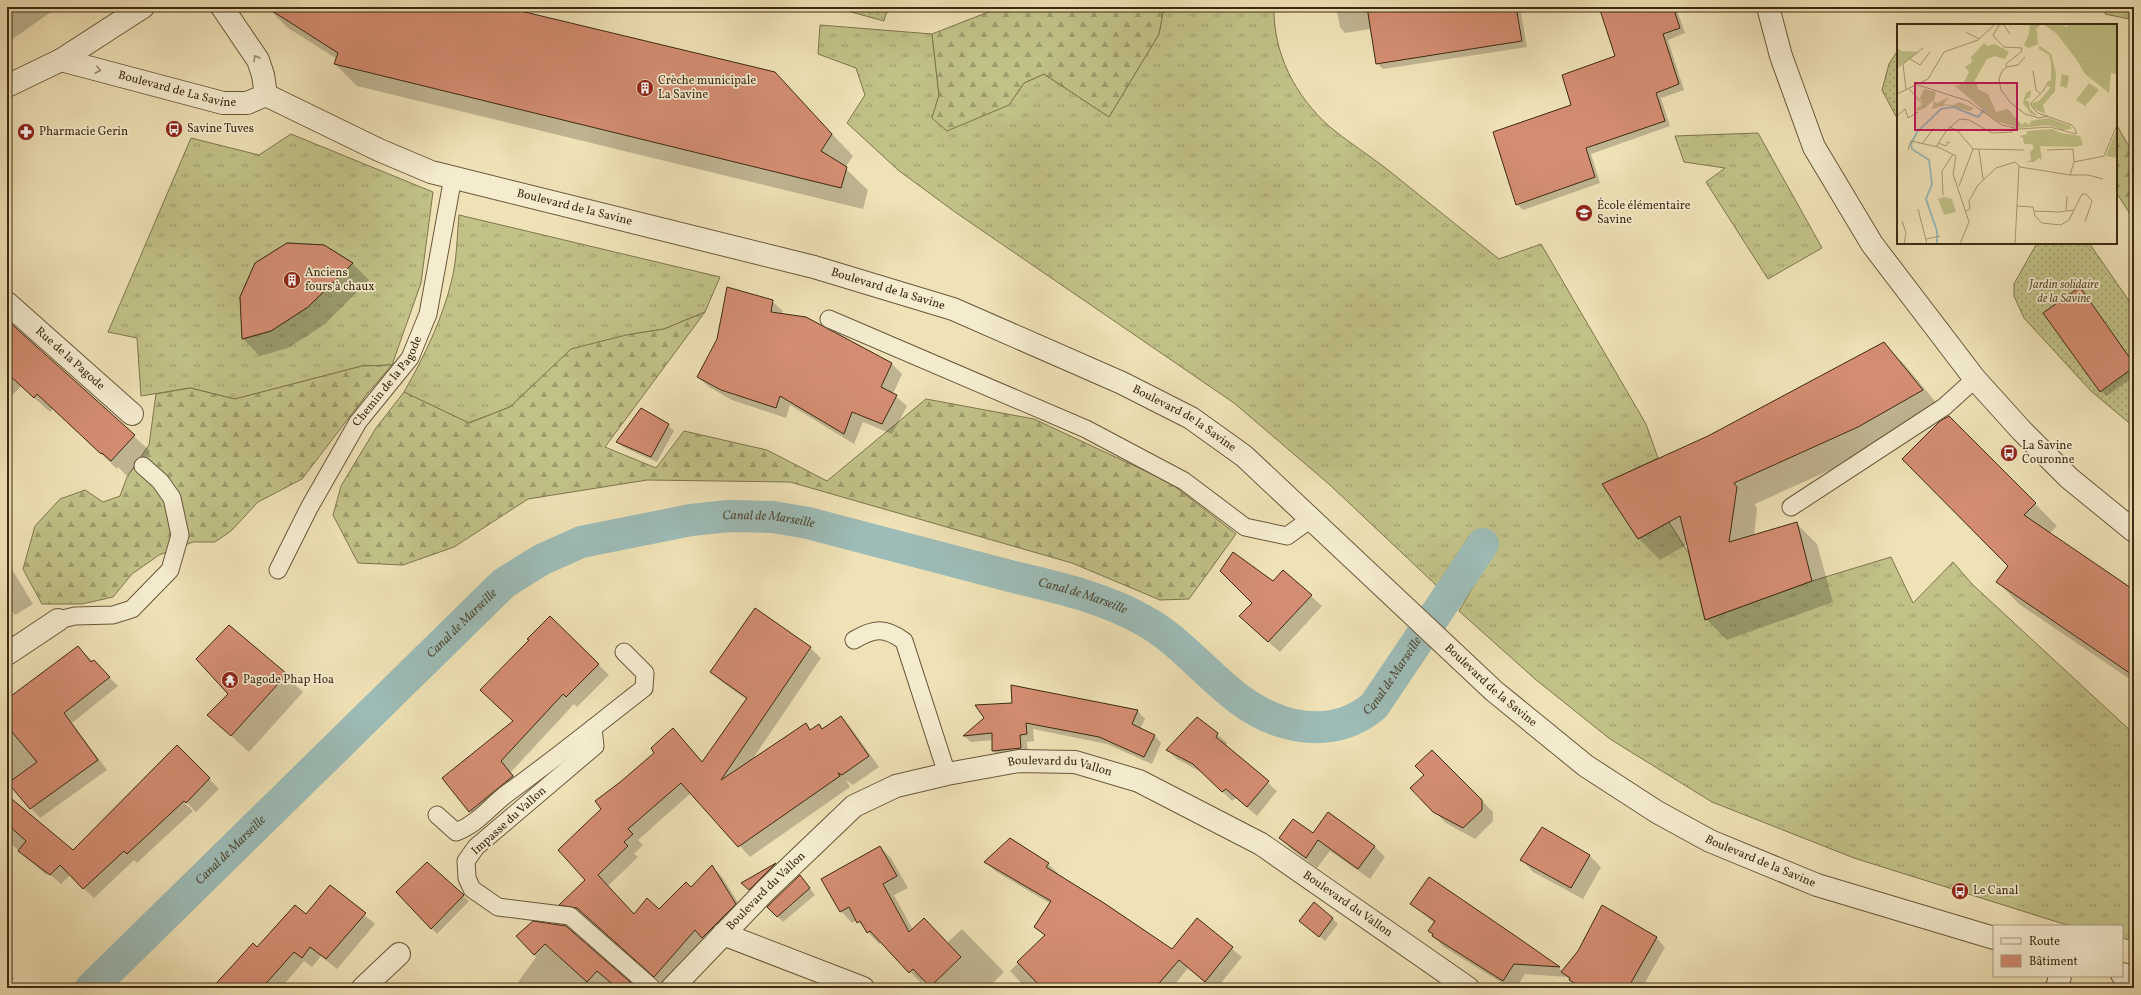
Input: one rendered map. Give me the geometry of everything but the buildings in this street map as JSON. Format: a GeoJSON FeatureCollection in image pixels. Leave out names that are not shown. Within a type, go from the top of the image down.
{"type":"FeatureCollection","features":[{"type":"Feature","properties":{"kind":"street"},"geometry":{"type":"LineString","coordinates":[[7,86],[61,60],[143,7]]}},
{"type":"Feature","properties":{"kind":"street"},"geometry":{"type":"LineString","coordinates":[[222,7],[258,60],[263,75],[266,95]]}},
{"type":"Feature","properties":{"kind":"street"},"geometry":{"type":"LineString","coordinates":[[1768,7],[1781,56],[1814,147],[1872,244],[1975,379],[2022,431],[2069,478],[2134,531]]}},
{"type":"Feature","properties":{"kind":"street","name":"Boulevard de La Savine"},"geometry":{"type":"LineString","coordinates":[[61,60],[223,103],[247,103],[266,95]]}},
{"type":"Feature","properties":{"kind":"street","name":"Boulevard de la Savine"},"geometry":{"type":"LineString","coordinates":[[266,95],[379,150],[431,172],[814,267],[953,308],[1122,383],[1191,418],[1244,456],[1312,518],[1494,691],[1586,766],[1657,812],[1710,841],[1817,885],[1993,938]]}},
{"type":"Feature","properties":{"kind":"street","name":"Rue de la Pagode"},"geometry":{"type":"LineString","coordinates":[[7,303],[132,414]]}},
{"type":"Feature","properties":{"kind":"street"},"geometry":{"type":"LineString","coordinates":[[7,654],[58,620]]}},
{"type":"Feature","properties":{"kind":"street","name":"Boulevard du Vallon"},"geometry":{"type":"LineString","coordinates":[[672,988],[765,890],[854,806],[896,786],[946,774],[1020,761],[1075,762],[1139,781],[1261,844],[1468,988]]}},
{"type":"Feature","properties":{"kind":"street"},"geometry":{"type":"LineString","coordinates":[[723,934],[863,988]]}},
{"type":"Feature","properties":{"kind":"street"},"geometry":{"type":"LineString","coordinates":[[363,988],[399,954]]}},
{"type":"Feature","properties":{"kind":"street"},"geometry":{"type":"LineString","coordinates":[[2123,974],[2134,976]]}},
{"type":"Feature","properties":{"kind":"street"},"geometry":{"type":"LineString","coordinates":[[2057,988],[2060,977]]}},
{"type":"Feature","properties":{"kind":"lane","name":"Chemin de la Pagode"},"geometry":{"type":"LineString","coordinates":[[278,570],[309,508],[358,422],[410,358],[428,314],[453,177]]}},
{"type":"Feature","properties":{"kind":"lane"},"geometry":{"type":"LineString","coordinates":[[829,319],[1086,429],[1184,481],[1245,527],[1287,536],[1312,518]]}},
{"type":"Feature","properties":{"kind":"lane"},"geometry":{"type":"LineString","coordinates":[[1790,508],[1944,407],[1975,379]]}},
{"type":"Feature","properties":{"kind":"lane"},"geometry":{"type":"LineString","coordinates":[[58,620],[75,616],[113,615],[132,609],[170,570],[180,535],[172,498],[160,481],[143,466]]}},
{"type":"Feature","properties":{"kind":"lane"},"geometry":{"type":"LineString","coordinates":[[854,640],[869,630],[891,632],[904,641],[946,774]]}},
{"type":"Feature","properties":{"kind":"lane"},"geometry":{"type":"LineString","coordinates":[[437,815],[456,832],[468,828],[508,793],[535,775],[644,688],[645,673],[624,652]]}},
{"type":"Feature","properties":{"kind":"lane","name":"Impasse du Vallon"},"geometry":{"type":"LineString","coordinates":[[593,728],[595,746],[476,847],[466,861],[467,878],[472,889],[498,907],[570,916],[652,988]]}},
{"type":"Feature","properties":{"kind":"green space"},"geometry":{"type":"Polygon","coordinates":[[[844,7],[888,7],[884,21],[844,10],[844,7]]]}},
{"type":"Feature","properties":{"kind":"green space"},"geometry":{"type":"Polygon","coordinates":[[[1001,7],[1164,7],[1159,34],[1109,117],[1044,74],[1024,83],[1009,105],[947,131],[932,118],[939,95],[932,34],[1001,7]]]}},
{"type":"Feature","properties":{"kind":"green space"},"geometry":{"type":"Polygon","coordinates":[[[1164,7],[1274,7],[1277,41],[1288,73],[1306,102],[1330,127],[1388,170],[1499,259],[1541,244],[1646,424],[1658,458],[1603,484],[1638,539],[1669,522],[1689,554],[1705,620],[1812,581],[1891,557],[1913,603],[1953,562],[1972,584],[2134,734],[2134,941],[2123,938],[2123,925],[2067,925],[1854,858],[1712,802],[1610,739],[1535,679],[1459,611],[1494,551],[1470,535],[1437,586],[1330,485],[1234,403],[955,212],[898,170],[847,123],[865,95],[856,68],[818,54],[820,25],[932,34],[939,95],[932,118],[1009,105],[1024,83],[1044,74],[1109,117],[1159,34],[1164,7]]]}},
{"type":"Feature","properties":{"kind":"green space"},"geometry":{"type":"Polygon","coordinates":[[[2106,7],[2134,7],[2134,20],[2105,14],[2106,7]]]}},
{"type":"Feature","properties":{"kind":"green space"},"geometry":{"type":"Polygon","coordinates":[[[1897,52],[1897,118],[1882,90],[1889,64],[1897,52]]]}},
{"type":"Feature","properties":{"kind":"green space"},"geometry":{"type":"Polygon","coordinates":[[[2117,126],[2134,155],[2134,220],[2117,194],[2117,126]]]}},
{"type":"Feature","properties":{"kind":"green space"},"geometry":{"type":"Polygon","coordinates":[[[1758,133],[1822,248],[1768,279],[1706,182],[1725,168],[1684,162],[1675,136],[1758,133]]]}},
{"type":"Feature","properties":{"kind":"green space"},"geometry":{"type":"Polygon","coordinates":[[[291,134],[433,192],[421,283],[392,365],[362,366],[235,399],[190,388],[141,396],[137,338],[108,332],[191,138],[259,155],[291,134]],[[287,243],[255,263],[240,297],[243,339],[271,331],[308,307],[353,263],[324,245],[287,243]]]}},
{"type":"Feature","properties":{"kind":"green space"},"geometry":{"type":"Polygon","coordinates":[[[459,215],[720,277],[705,312],[664,329],[626,335],[535,383],[510,407],[468,423],[404,392],[419,365],[444,308],[455,263],[459,215]]]}},
{"type":"Feature","properties":{"kind":"green space","name":"Jardin solidaire de la Savine"},"geometry":{"type":"Polygon","coordinates":[[[2036,244],[2090,244],[2134,308],[2134,427],[2091,391],[2024,318],[2014,296],[2014,284],[2036,244]]]}},
{"type":"Feature","properties":{"kind":"green space"},"geometry":{"type":"Polygon","coordinates":[[[705,312],[605,447],[656,468],[684,431],[767,450],[827,481],[926,399],[1034,419],[1169,482],[1236,534],[1189,599],[1160,600],[1072,563],[790,482],[647,480],[528,499],[454,547],[403,565],[358,563],[333,515],[341,486],[376,428],[404,392],[469,423],[510,407],[571,349],[626,335],[664,329],[705,312]]]}},
{"type":"Feature","properties":{"kind":"green space"},"geometry":{"type":"Polygon","coordinates":[[[392,365],[367,394],[302,479],[258,502],[231,531],[215,542],[193,542],[159,555],[132,574],[113,597],[82,604],[42,604],[23,569],[35,526],[60,499],[85,490],[103,502],[120,496],[127,477],[149,445],[156,394],[190,388],[235,399],[362,366],[392,365]]]}},
{"type":"Feature","properties":{"kind":"waterway","name":"Canal de Marseille"},"geometry":{"type":"LineString","coordinates":[[91,988],[504,583],[541,560],[581,542],[691,520],[729,516],[773,517],[808,523],[1061,589],[1112,605],[1143,620],[1162,632],[1179,645],[1226,689],[1262,714],[1283,722],[1307,727],[1331,726],[1342,723],[1353,719],[1374,706],[1483,544]]}},
{"type":"Feature","properties":{"kind":"place","name":"Crèche municipale La Savine"},"geometry":{"type":"Point","coordinates":[645,88]}},
{"type":"Feature","properties":{"kind":"place","name":"Savine Tuves"},"geometry":{"type":"Point","coordinates":[174,129]}},
{"type":"Feature","properties":{"kind":"place","name":"Pharmacie Gerin"},"geometry":{"type":"Point","coordinates":[26,132]}},
{"type":"Feature","properties":{"kind":"place","name":"École élémentaire Savine"},"geometry":{"type":"Point","coordinates":[1584,213]}},
{"type":"Feature","properties":{"kind":"place","name":"Anciens fours à chaux"},"geometry":{"type":"Point","coordinates":[292,280]}},
{"type":"Feature","properties":{"kind":"place","name":"La Savine Couronne"},"geometry":{"type":"Point","coordinates":[2009,453]}},
{"type":"Feature","properties":{"kind":"place","name":"Pagode Phap Hoa"},"geometry":{"type":"Point","coordinates":[230,680]}},
{"type":"Feature","properties":{"kind":"place","name":"Le Canal"},"geometry":{"type":"Point","coordinates":[1960,891]}}]}
